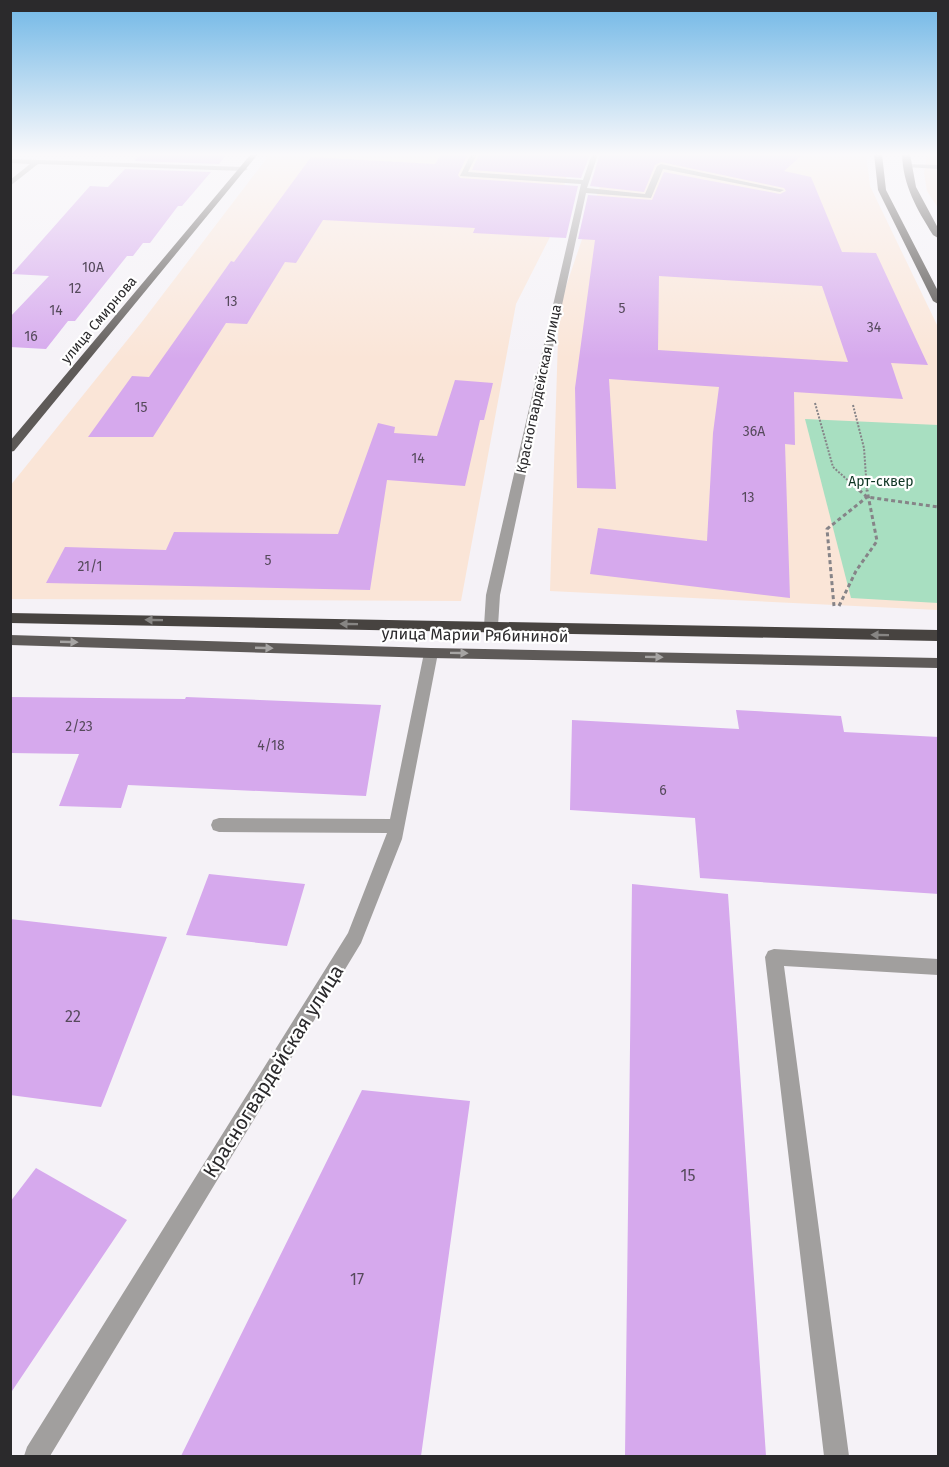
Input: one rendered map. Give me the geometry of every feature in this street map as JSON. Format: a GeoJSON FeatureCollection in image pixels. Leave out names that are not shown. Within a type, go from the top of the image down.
{"type":"FeatureCollection","features":[{"type":"Feature","properties":{"kind":"highway"},"geometry":{"type":"LineString","coordinates":[[899,222],[939,301]]}},
{"type":"Feature","properties":{"kind":"highway","name":"улица Марии Рябининой"},"geometry":{"type":"LineString","coordinates":[[10,618],[939,636]]}},
{"type":"Feature","properties":{"kind":"main road","name":"улица Смирнова"},"geometry":{"type":"LineString","coordinates":[[10,449],[199,222]]}},
{"type":"Feature","properties":{"kind":"main road","name":"улица Марии Рябининой"},"geometry":{"type":"LineString","coordinates":[[10,640],[431,653],[939,663]]}},
{"type":"Feature","properties":{"kind":"street","name":"Красногвардейская улица"},"geometry":{"type":"LineString","coordinates":[[491,626],[496,584],[576,222]]}},
{"type":"Feature","properties":{"kind":"street","name":"Красногвардейская улица"},"geometry":{"type":"LineString","coordinates":[[36,1456],[355,937],[397,826],[431,653]]}},
{"type":"Feature","properties":{"kind":"street"},"geometry":{"type":"LineString","coordinates":[[219,825],[397,826]]}},
{"type":"Feature","properties":{"kind":"street"},"geometry":{"type":"LineString","coordinates":[[837,1456],[774,957],[939,967]]}},
{"type":"Feature","properties":{"kind":"path"},"geometry":{"type":"LineString","coordinates":[[814,403],[833,467],[867,497],[939,507]]}},
{"type":"Feature","properties":{"kind":"path"},"geometry":{"type":"LineString","coordinates":[[853,405],[864,448],[867,497],[878,541],[856,571],[835,615],[827,529],[867,497]]}},
{"type":"Feature","properties":{"kind":"shaded area"},"geometry":{"type":"Polygon","coordinates":[[[218,222],[555,222],[552,233],[516,304],[461,601],[11,599],[10,486],[141,323],[218,222]]]}},
{"type":"Feature","properties":{"kind":"shaded area"},"geometry":{"type":"Polygon","coordinates":[[[588,222],[888,222],[938,327],[938,610],[550,591],[559,307],[588,222]]]}},
{"type":"Feature","properties":{"kind":"green space","name":"Арт-сквер"},"geometry":{"type":"Polygon","coordinates":[[[805,419],[938,425],[938,603],[851,598],[805,419]]]}},
{"type":"Feature","properties":{"kind":"building"},"geometry":{"type":"Polygon","coordinates":[[[58,222],[166,222],[150,243],[143,243],[133,256],[127,256],[75,321],[68,321],[46,349],[10,347],[10,317],[49,276],[12,274],[58,222]]]}},
{"type":"Feature","properties":{"kind":"building"},"geometry":{"type":"Polygon","coordinates":[[[263,222],[321,222],[296,263],[285,262],[247,324],[226,323],[153,437],[88,437],[132,376],[149,377],[231,261],[234,262],[263,222]]]}},
{"type":"Feature","properties":{"kind":"building"},"geometry":{"type":"Polygon","coordinates":[[[370,222],[570,222],[566,238],[473,233],[475,228],[370,222]]]}},
{"type":"Feature","properties":{"kind":"building"},"geometry":{"type":"Polygon","coordinates":[[[582,222],[830,222],[842,252],[876,253],[928,365],[891,363],[903,399],[794,392],[795,445],[785,444],[790,598],[590,574],[598,528],[707,541],[713,433],[719,387],[609,379],[616,489],[577,488],[575,388],[595,240],[578,239],[582,222]],[[659,276],[658,350],[848,362],[822,286],[659,276]]]}},
{"type":"Feature","properties":{"kind":"building"},"geometry":{"type":"Polygon","coordinates":[[[455,380],[493,383],[484,420],[480,420],[465,486],[387,480],[370,590],[46,583],[65,547],[166,550],[174,532],[338,534],[378,423],[395,427],[394,433],[437,436],[455,380]]]}},
{"type":"Feature","properties":{"kind":"building"},"geometry":{"type":"Polygon","coordinates":[[[10,697],[185,699],[186,697],[381,705],[366,796],[128,785],[121,808],[59,806],[79,754],[10,753],[10,697]]]}},
{"type":"Feature","properties":{"kind":"building"},"geometry":{"type":"Polygon","coordinates":[[[736,710],[841,716],[844,732],[939,737],[939,894],[700,878],[695,818],[570,810],[572,720],[739,729],[736,710]]]}},
{"type":"Feature","properties":{"kind":"building"},"geometry":{"type":"Polygon","coordinates":[[[209,874],[305,884],[287,946],[186,935],[209,874]]]}},
{"type":"Feature","properties":{"kind":"building"},"geometry":{"type":"Polygon","coordinates":[[[632,884],[728,894],[766,1456],[625,1456],[632,884]]]}},
{"type":"Feature","properties":{"kind":"building"},"geometry":{"type":"Polygon","coordinates":[[[10,919],[167,937],[101,1107],[10,1095],[10,919]]]}},
{"type":"Feature","properties":{"kind":"building"},"geometry":{"type":"Polygon","coordinates":[[[362,1090],[470,1101],[421,1456],[181,1456],[362,1090]]]}},
{"type":"Feature","properties":{"kind":"building"},"geometry":{"type":"Polygon","coordinates":[[[36,1168],[127,1220],[10,1394],[10,1202],[36,1168]]]}}]}
